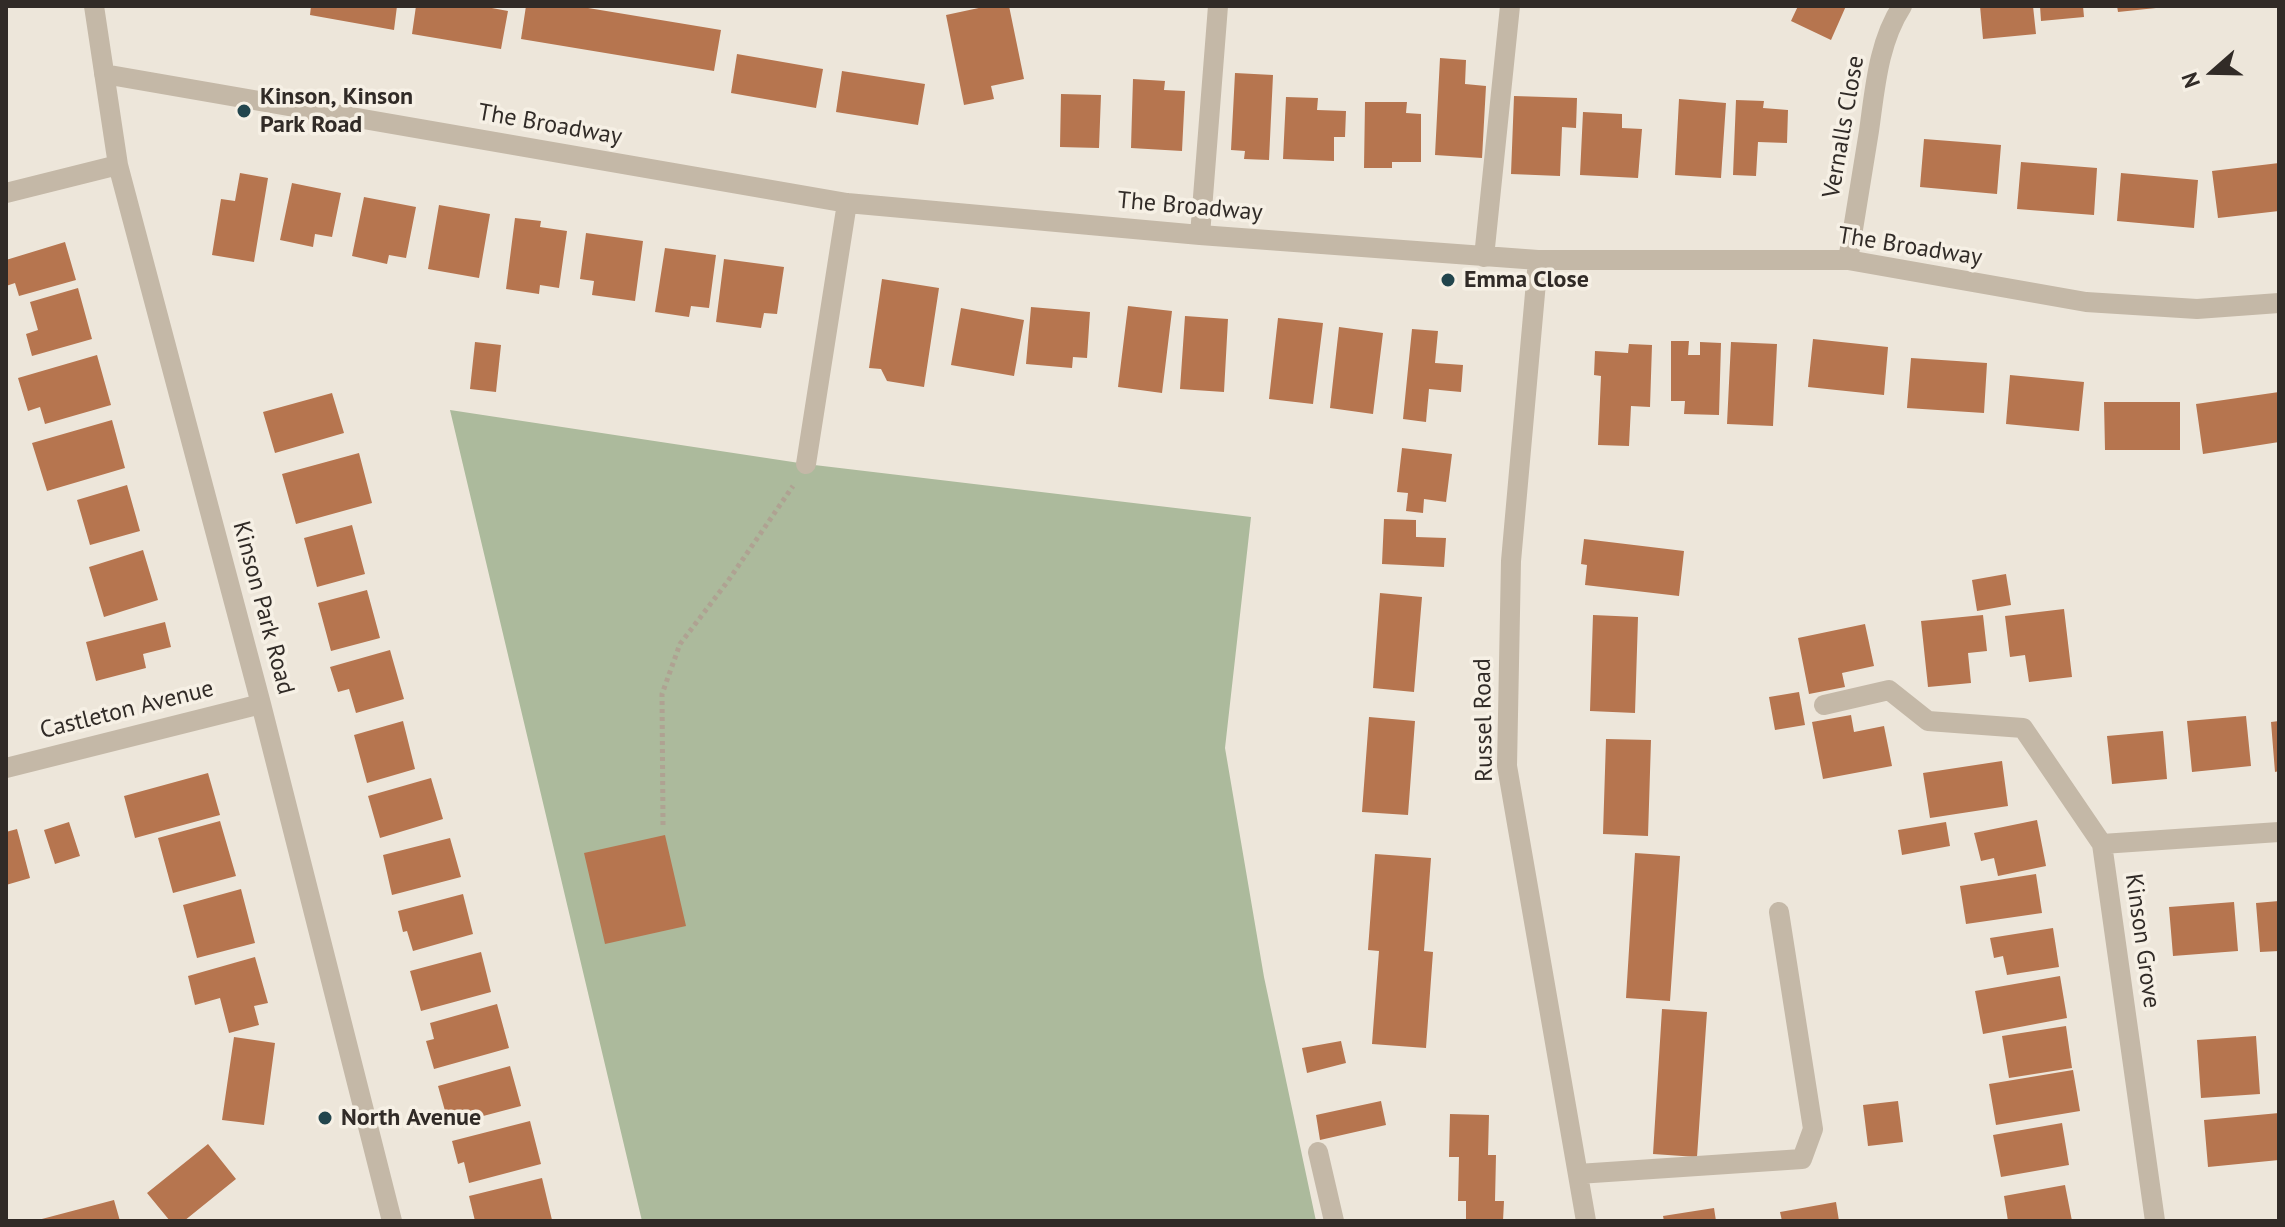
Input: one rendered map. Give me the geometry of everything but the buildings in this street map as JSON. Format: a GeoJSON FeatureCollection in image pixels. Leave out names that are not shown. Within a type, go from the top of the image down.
{"type":"FeatureCollection","features":[{"type":"Feature","properties":{"kind":"street","name":"Kinson Park Road"},"geometry":{"type":"LineString","coordinates":[[94,6],[118,165],[261,704],[392,1221]]}},
{"type":"Feature","properties":{"kind":"street"},"geometry":{"type":"LineString","coordinates":[[1200,235],[1218,6]]}},
{"type":"Feature","properties":{"kind":"street"},"geometry":{"type":"LineString","coordinates":[[1484,257],[1510,6]]}},
{"type":"Feature","properties":{"kind":"street","name":"Vernalls Close"},"geometry":{"type":"LineString","coordinates":[[1848,260],[1877,78],[1885,42],[1902,6]]}},
{"type":"Feature","properties":{"kind":"street","name":"The Broadway"},"geometry":{"type":"LineString","coordinates":[[104,74],[847,203],[1484,257],[1538,260],[1848,260],[2086,302],[2197,309],[2279,303]]}},
{"type":"Feature","properties":{"kind":"street"},"geometry":{"type":"LineString","coordinates":[[6,193],[118,165]]}},
{"type":"Feature","properties":{"kind":"street"},"geometry":{"type":"LineString","coordinates":[[806,464],[847,203]]}},
{"type":"Feature","properties":{"kind":"street","name":"Russel Road"},"geometry":{"type":"LineString","coordinates":[[1538,260],[1511,561],[1507,766],[1586,1221]]}},
{"type":"Feature","properties":{"kind":"street"},"geometry":{"type":"LineString","coordinates":[[1824,705],[1889,690],[1928,721],[2023,728],[2102,844]]}},
{"type":"Feature","properties":{"kind":"street","name":"Castleton Avenue"},"geometry":{"type":"LineString","coordinates":[[6,768],[261,704]]}},
{"type":"Feature","properties":{"kind":"street","name":"Kinson Grove"},"geometry":{"type":"LineString","coordinates":[[2155,1221],[2102,844],[2279,832]]}},
{"type":"Feature","properties":{"kind":"street"},"geometry":{"type":"LineString","coordinates":[[1578,1174],[1802,1159],[1813,1129],[1779,912]]}},
{"type":"Feature","properties":{"kind":"street"},"geometry":{"type":"LineString","coordinates":[[1318,1152],[1334,1221]]}},
{"type":"Feature","properties":{"kind":"path"},"geometry":{"type":"LineString","coordinates":[[663,825],[662,694],[680,644],[767,526],[806,464]]}},
{"type":"Feature","properties":{"kind":"green space"},"geometry":{"type":"Polygon","coordinates":[[[450,410],[806,464],[1251,517],[1225,748],[1264,977],[1316,1221],[642,1221],[450,410]]]}},
{"type":"Feature","properties":{"kind":"place","name":"Kinson, Kinson Park Road"},"geometry":{"type":"Point","coordinates":[244,111]}},
{"type":"Feature","properties":{"kind":"place","name":"Emma Close"},"geometry":{"type":"Point","coordinates":[1448,280]}},
{"type":"Feature","properties":{"kind":"place","name":"North Avenue"},"geometry":{"type":"Point","coordinates":[325,1118]}}]}
